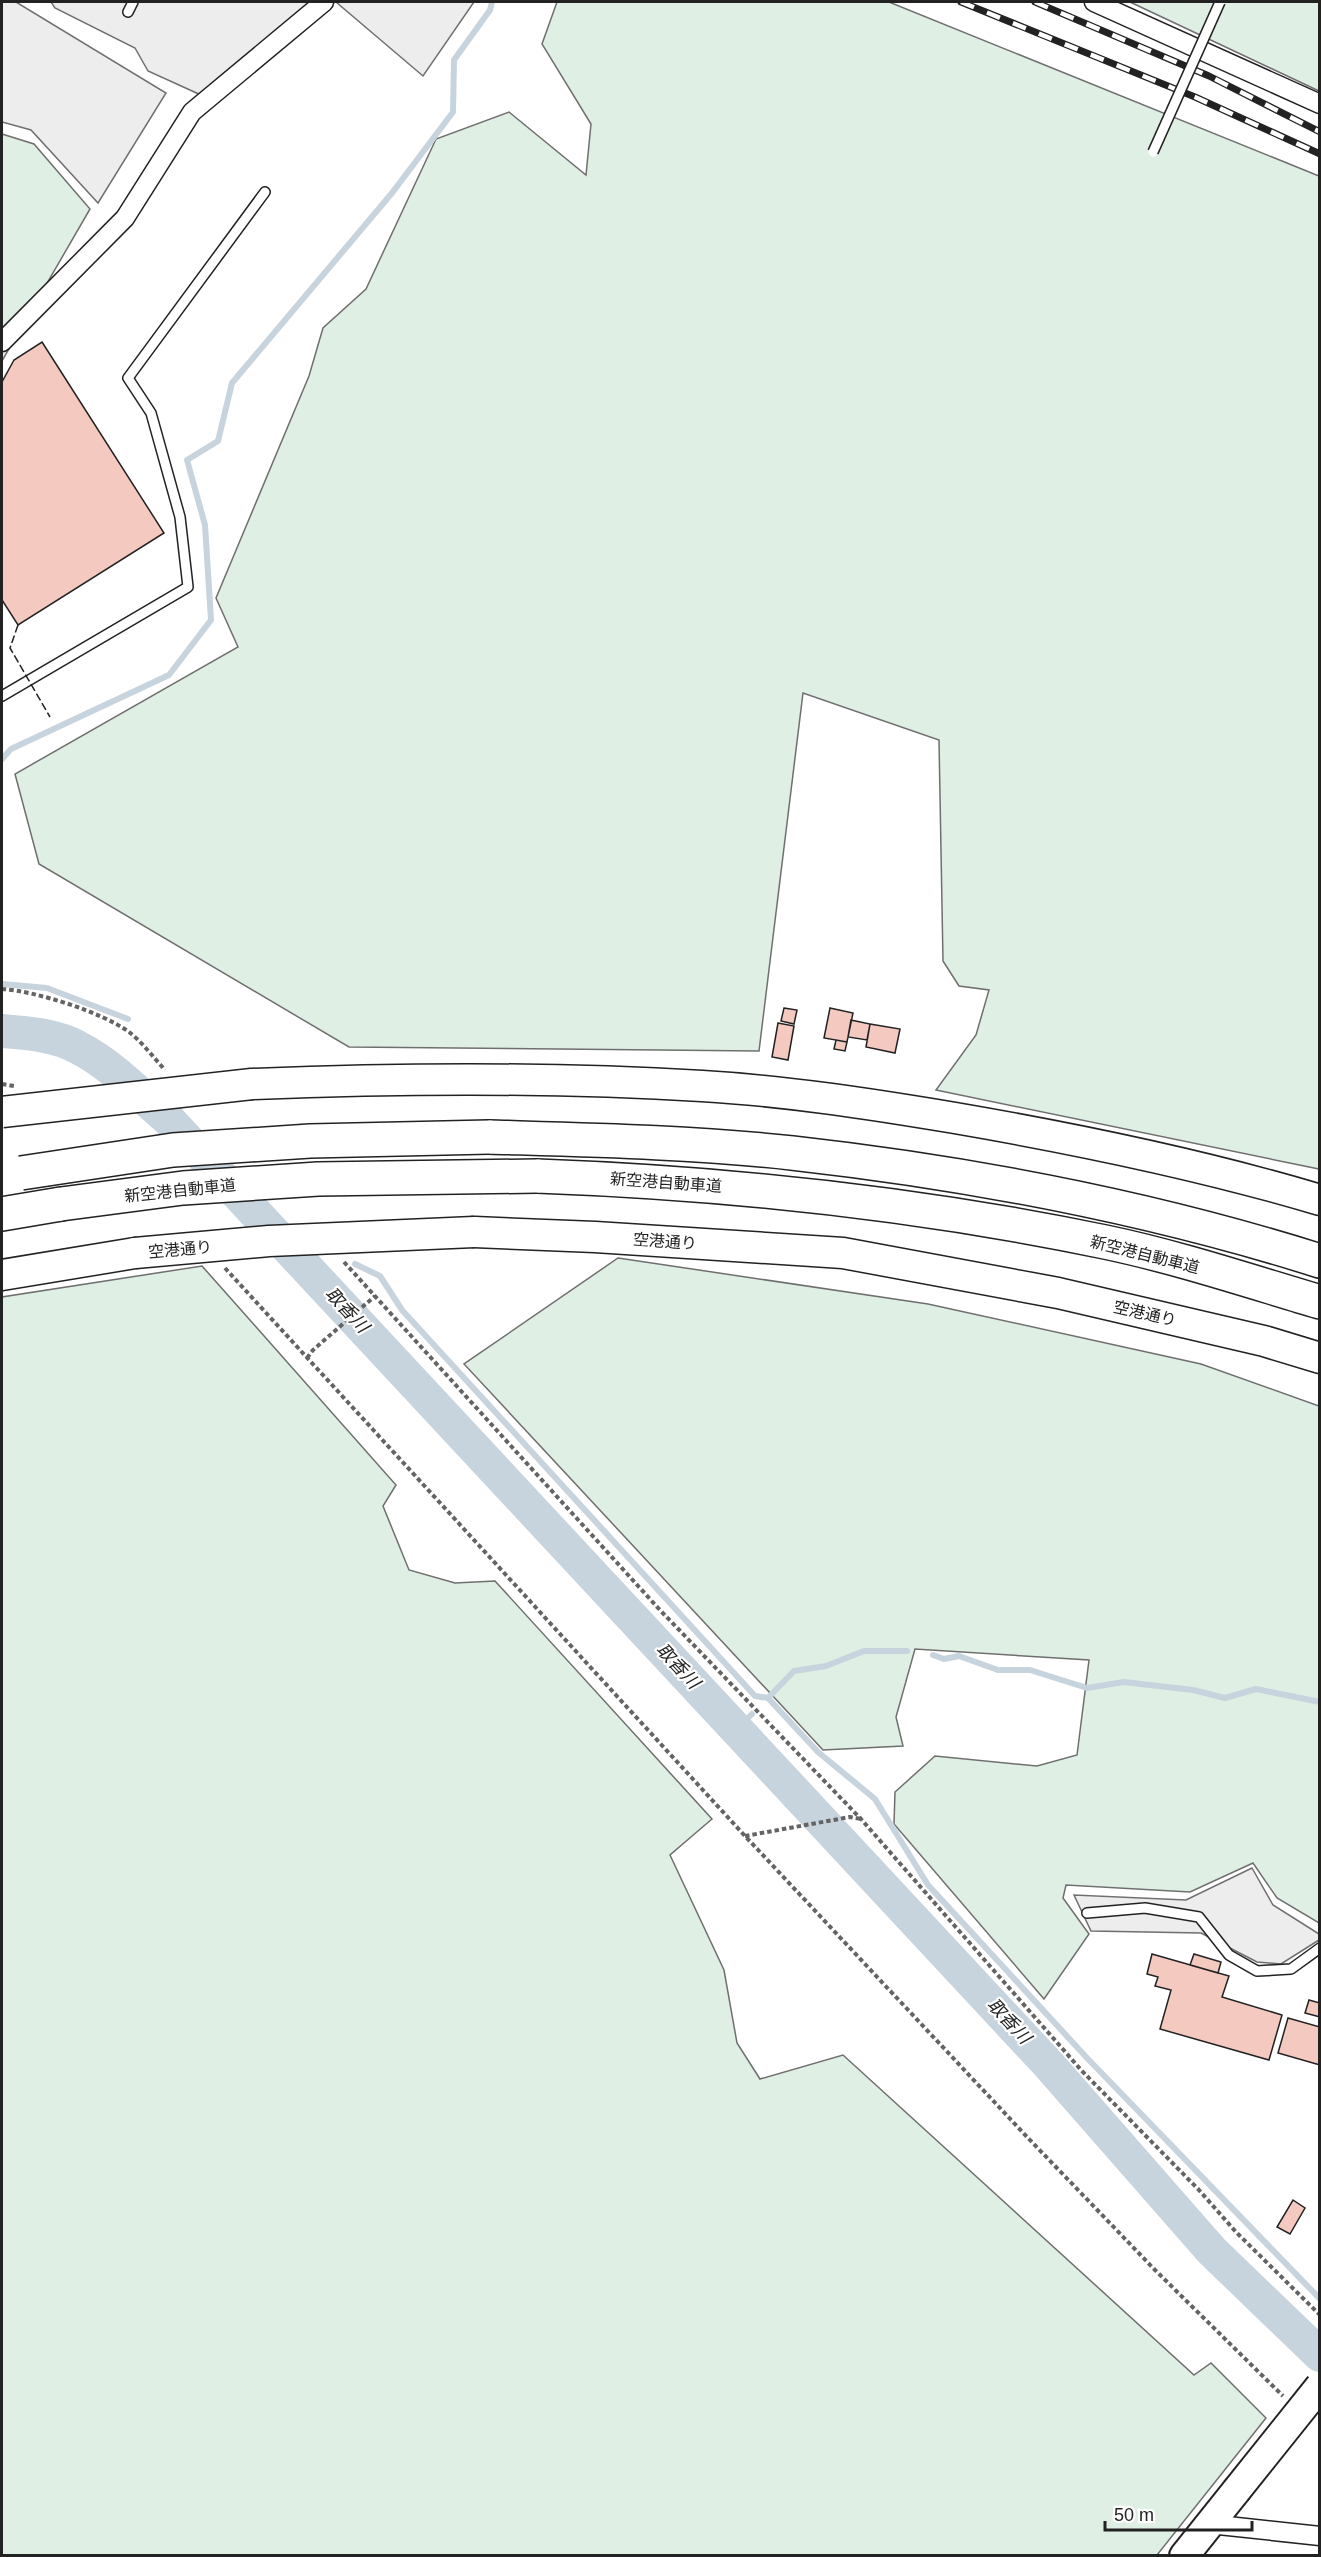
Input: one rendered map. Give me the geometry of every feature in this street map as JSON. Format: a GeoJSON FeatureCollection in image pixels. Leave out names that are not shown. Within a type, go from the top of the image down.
{"type":"FeatureCollection","features":[{"type":"Feature","properties":{"kind":"highway"},"geometry":{"type":"LineString","coordinates":[[2,1112],[252,1084],[419,1078],[704,1086],[854,1101],[1063,1136],[1320,1200]]}},
{"type":"Feature","properties":{"kind":"highway"},"geometry":{"type":"LineString","coordinates":[[11,1174],[185,1149],[310,1141],[489,1137],[634,1141],[768,1151],[947,1175],[1116,1206],[1320,1261]]}},
{"type":"Feature","properties":{"kind":"highway","name":"新空港自動車道"},"geometry":{"type":"LineString","coordinates":[[2,1214],[183,1188],[318,1179],[537,1176],[658,1180],[788,1191],[941,1212],[1107,1242],[1320,1302]]}},
{"type":"Feature","properties":{"kind":"highway","name":"空港通り"},"geometry":{"type":"LineString","coordinates":[[2,1275],[135,1253],[269,1241],[474,1232],[595,1236],[843,1253],[1058,1293],[1264,1341],[1320,1358]]}},
{"type":"Feature","properties":{"kind":"main road"},"geometry":{"type":"LineString","coordinates":[[1184,2556],[1320,2386]]}},
{"type":"Feature","properties":{"kind":"street"},"geometry":{"type":"LineString","coordinates":[[2,342],[125,218],[192,112],[324,2]]}},
{"type":"Feature","properties":{"kind":"street"},"geometry":{"type":"LineString","coordinates":[[1094,2],[1320,104]]}},
{"type":"Feature","properties":{"kind":"street"},"geometry":{"type":"LineString","coordinates":[[1209,2524],[1320,2536]]}},
{"type":"Feature","properties":{"kind":"lane"},"geometry":{"type":"LineString","coordinates":[[128,12],[133,2]]}},
{"type":"Feature","properties":{"kind":"lane"},"geometry":{"type":"LineString","coordinates":[[1153,152],[1220,2]]}},
{"type":"Feature","properties":{"kind":"lane"},"geometry":{"type":"LineString","coordinates":[[2,696],[188,587],[180,517],[154,423],[151,413],[128,378],[265,192]]}},
{"type":"Feature","properties":{"kind":"lane"},"geometry":{"type":"LineString","coordinates":[[1087,1914],[1145,1908],[1199,1917],[1229,1955],[1257,1971],[1291,1969],[1320,1948]]}},
{"type":"Feature","properties":{"kind":"path"},"geometry":{"type":"LineString","coordinates":[[2,989],[34,993],[112,1021],[131,1033],[170,1075]]}},
{"type":"Feature","properties":{"kind":"path"},"geometry":{"type":"LineString","coordinates":[[343,1261],[659,1610],[861,1819],[1082,2071],[1199,2190],[1236,2232],[1320,2315]]}},
{"type":"Feature","properties":{"kind":"path"},"geometry":{"type":"LineString","coordinates":[[376,1296],[370,1298],[307,1358],[745,1836],[1029,2139],[1242,2356]]}},
{"type":"Feature","properties":{"kind":"path"},"geometry":{"type":"LineString","coordinates":[[745,1836],[762,1831],[850,1817],[861,1819]]}},
{"type":"Feature","properties":{"kind":"green space"},"geometry":{"type":"Polygon","coordinates":[[[557,2],[889,2],[1319,176],[1319,1169],[936,1090],[976,1035],[989,990],[959,986],[943,961],[939,740],[803,693],[759,1051],[349,1047],[39,864],[15,774],[238,647],[216,598],[309,376],[323,328],[366,289],[436,139],[509,112],[586,175],[591,124],[542,44],[557,2]]]}},
{"type":"Feature","properties":{"kind":"green space"},"geometry":{"type":"Polygon","coordinates":[[[1130,2],[1319,2],[1319,91],[1130,2]]]}},
{"type":"Feature","properties":{"kind":"green space"},"geometry":{"type":"Polygon","coordinates":[[[2,134],[34,144],[90,209],[2,361],[2,134]]]}},
{"type":"Feature","properties":{"kind":"green space"},"geometry":{"type":"Polygon","coordinates":[[[618,1258],[928,1304],[1201,1364],[1319,1406],[1319,1923],[1277,1898],[1253,1863],[1190,1892],[1066,1885],[1063,1898],[1089,1934],[1044,1999],[894,1824],[895,1792],[935,1756],[1037,1766],[1077,1755],[1089,1660],[915,1649],[896,1717],[903,1746],[823,1750],[464,1364],[618,1258]]]}},
{"type":"Feature","properties":{"kind":"green space"},"geometry":{"type":"Polygon","coordinates":[[[202,1266],[396,1485],[383,1506],[409,1570],[455,1583],[495,1581],[712,1819],[670,1855],[724,1970],[737,2043],[760,2079],[843,2055],[1194,2375],[1211,2363],[1266,2418],[1157,2555],[2,2555],[2,1297],[202,1266]]]}},
{"type":"Feature","properties":{"kind":"shaded area"},"geometry":{"type":"Polygon","coordinates":[[[2,2],[16,2],[166,93],[98,203],[31,130],[2,122],[2,2]]]}},
{"type":"Feature","properties":{"kind":"shaded area"},"geometry":{"type":"Polygon","coordinates":[[[51,2],[313,2],[201,95],[148,71],[135,48],[55,8],[51,2]]]}},
{"type":"Feature","properties":{"kind":"shaded area"},"geometry":{"type":"Polygon","coordinates":[[[336,2],[474,2],[423,76],[336,2]]]}},
{"type":"Feature","properties":{"kind":"shaded area"},"geometry":{"type":"Polygon","coordinates":[[[1252,1868],[1273,1905],[1319,1934],[1319,1940],[1281,1964],[1257,1962],[1201,1933],[1091,1931],[1074,1895],[1186,1900],[1252,1868]]]}},
{"type":"Feature","properties":{"kind":"building"},"geometry":{"type":"Polygon","coordinates":[[[42,342],[164,533],[18,625],[2,600],[2,382],[14,360],[42,342]]]}},
{"type":"Feature","properties":{"kind":"building"},"geometry":{"type":"Polygon","coordinates":[[[784,1008],[797,1010],[794,1024],[781,1021],[784,1008]]]}},
{"type":"Feature","properties":{"kind":"building"},"geometry":{"type":"Polygon","coordinates":[[[830,1008],[853,1013],[847,1042],[824,1038],[830,1008]]]}},
{"type":"Feature","properties":{"kind":"building"},"geometry":{"type":"Polygon","coordinates":[[[851,1020],[870,1024],[867,1040],[848,1037],[851,1020]]]}},
{"type":"Feature","properties":{"kind":"building"},"geometry":{"type":"Polygon","coordinates":[[[778,1023],[794,1026],[788,1060],[772,1057],[778,1023]]]}},
{"type":"Feature","properties":{"kind":"building"},"geometry":{"type":"Polygon","coordinates":[[[870,1024],[900,1029],[895,1053],[866,1047],[870,1024]]]}},
{"type":"Feature","properties":{"kind":"building"},"geometry":{"type":"Polygon","coordinates":[[[836,1040],[847,1042],[845,1051],[834,1049],[836,1040]]]}},
{"type":"Feature","properties":{"kind":"building"},"geometry":{"type":"Polygon","coordinates":[[[1152,1954],[1229,1976],[1222,1997],[1282,2015],[1269,2060],[1160,2029],[1171,1990],[1155,1986],[1158,1977],[1147,1974],[1152,1954]]]}},
{"type":"Feature","properties":{"kind":"building"},"geometry":{"type":"Polygon","coordinates":[[[1194,1954],[1221,1962],[1218,1973],[1190,1965],[1194,1954]]]}},
{"type":"Feature","properties":{"kind":"building"},"geometry":{"type":"Polygon","coordinates":[[[1309,2000],[1320,2003],[1320,2017],[1305,2013],[1309,2000]]]}},
{"type":"Feature","properties":{"kind":"building"},"geometry":{"type":"Polygon","coordinates":[[[1288,2018],[1320,2027],[1320,2065],[1278,2053],[1288,2018]]]}},
{"type":"Feature","properties":{"kind":"building"},"geometry":{"type":"Polygon","coordinates":[[[1293,2200],[1305,2208],[1290,2234],[1277,2227],[1293,2200]]]}},
{"type":"Feature","properties":{"kind":"waterway"},"geometry":{"type":"LineString","coordinates":[[2,759],[11,749],[169,675],[211,620],[205,525],[187,460],[218,441],[232,383],[392,193],[453,112],[454,60],[490,10],[492,2]]}},
{"type":"Feature","properties":{"kind":"waterway"},"geometry":{"type":"LineString","coordinates":[[2,984],[47,988],[128,1019]]}},
{"type":"Feature","properties":{"kind":"waterway","name":"取香川"},"geometry":{"type":"LineString","coordinates":[[2,1031],[51,1037],[79,1048],[114,1071],[167,1118],[1049,2065],[1212,2251],[1320,2355]]}},
{"type":"Feature","properties":{"kind":"waterway"},"geometry":{"type":"LineString","coordinates":[[355,1264],[380,1276],[402,1310],[755,1696],[768,1698],[818,1752],[875,1799],[928,1885],[1087,2058],[1320,2299]]}},
{"type":"Feature","properties":{"kind":"waterway"},"geometry":{"type":"LineString","coordinates":[[768,1698],[794,1671],[826,1666],[864,1651],[907,1651]]}},
{"type":"Feature","properties":{"kind":"waterway"},"geometry":{"type":"LineString","coordinates":[[933,1655],[944,1659],[959,1656],[998,1670],[1030,1670],[1087,1688],[1124,1682],[1193,1690],[1225,1698],[1256,1689],[1320,1702]]}},
{"type":"Feature","properties":{"kind":"waterway"},"geometry":{"type":"LineString","coordinates":[[737,1729],[752,1714]]}},
{"type":"Feature","properties":{"kind":"railway"},"geometry":{"type":"LineString","coordinates":[[961,2],[1195,97],[1320,154]]}},
{"type":"Feature","properties":{"kind":"railway"},"geometry":{"type":"LineString","coordinates":[[1035,2],[1209,76],[1320,132]]}},
{"type":"Feature","properties":{"kind":"fence"},"geometry":{"type":"LineString","coordinates":[[18,625],[10,648],[50,717]]}}]}
